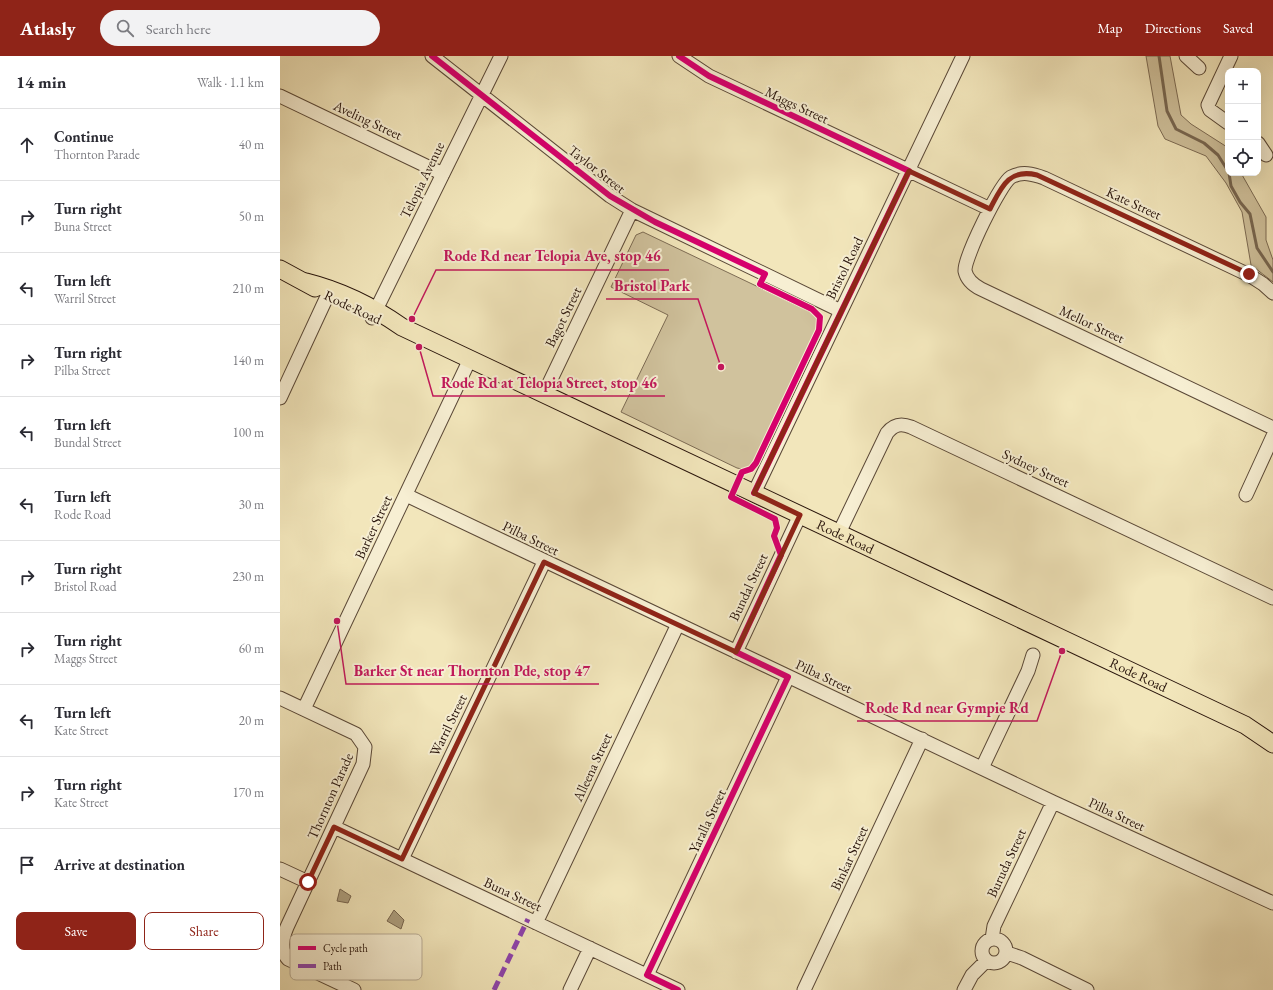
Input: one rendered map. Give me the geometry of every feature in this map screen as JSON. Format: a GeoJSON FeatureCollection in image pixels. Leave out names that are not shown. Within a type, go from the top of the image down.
{"type":"FeatureCollection","features":[{"type":"Feature","properties":{"kind":"main road","name":"Rode Road"},"geometry":{"type":"LineString","coordinates":[[280,269],[1245,725],[1273,744]]}},
{"type":"Feature","properties":{"kind":"main road","name":"Rode Road"},"geometry":{"type":"LineString","coordinates":[[1245,725],[1273,732]]}},
{"type":"Feature","properties":{"kind":"street","name":"Taylor Street"},"geometry":{"type":"LineString","coordinates":[[432,56],[610,196],[632,210],[841,311]]}},
{"type":"Feature","properties":{"kind":"street","name":"Telopia Avenue"},"geometry":{"type":"LineString","coordinates":[[374,314],[501,56]]}},
{"type":"Feature","properties":{"kind":"street","name":"Maggs Street"},"geometry":{"type":"LineString","coordinates":[[679,56],[709,76],[990,209]]}},
{"type":"Feature","properties":{"kind":"street","name":"Bristol Road"},"geometry":{"type":"LineString","coordinates":[[754,493],[963,56]]}},
{"type":"Feature","properties":{"kind":"street"},"geometry":{"type":"LineString","coordinates":[[1186,56],[1199,68]]}},
{"type":"Feature","properties":{"kind":"street"},"geometry":{"type":"LineString","coordinates":[[1225,121],[1210,110],[1208,105],[1230,56]]}},
{"type":"Feature","properties":{"kind":"street","name":"Aveling Street"},"geometry":{"type":"LineString","coordinates":[[280,96],[443,174]]}},
{"type":"Feature","properties":{"kind":"street"},"geometry":{"type":"LineString","coordinates":[[1261,148],[1266,155]]}},
{"type":"Feature","properties":{"kind":"street","name":"Kate Street"},"geometry":{"type":"LineString","coordinates":[[990,209],[1004,184],[1008,180],[1024,173],[1037,175],[1249,274],[1273,293]]}},
{"type":"Feature","properties":{"kind":"street","name":"Mellor Street"},"geometry":{"type":"LineString","coordinates":[[990,209],[966,262],[966,276],[975,286],[1273,428]]}},
{"type":"Feature","properties":{"kind":"street","name":"Bagot Street"},"geometry":{"type":"LineString","coordinates":[[544,394],[632,210]]}},
{"type":"Feature","properties":{"kind":"street"},"geometry":{"type":"LineString","coordinates":[[280,398],[330,293]]}},
{"type":"Feature","properties":{"kind":"street","name":"Barker Street"},"geometry":{"type":"LineString","coordinates":[[304,709],[470,359]]}},
{"type":"Feature","properties":{"kind":"street","name":"Sydney Street"},"geometry":{"type":"LineString","coordinates":[[839,533],[887,433],[894,426],[902,424],[912,426],[1273,598]]}},
{"type":"Feature","properties":{"kind":"street"},"geometry":{"type":"LineString","coordinates":[[1246,495],[1273,436]]}},
{"type":"Feature","properties":{"kind":"street","name":"Pilba Street"},"geometry":{"type":"LineString","coordinates":[[406,495],[544,562],[1053,802],[1273,903]]}},
{"type":"Feature","properties":{"kind":"street","name":"Bundal Street"},"geometry":{"type":"LineString","coordinates":[[736,652],[800,515]]}},
{"type":"Feature","properties":{"kind":"street","name":"Warril Street"},"geometry":{"type":"LineString","coordinates":[[402,859],[544,562]]}},
{"type":"Feature","properties":{"kind":"street","name":"Alleena Street"},"geometry":{"type":"LineString","coordinates":[[536,923],[678,624]]}},
{"type":"Feature","properties":{"kind":"street"},"geometry":{"type":"LineString","coordinates":[[982,768],[1028,671],[1033,655]]}},
{"type":"Feature","properties":{"kind":"street","name":"Yaralla Street"},"geometry":{"type":"LineString","coordinates":[[647,975],[788,677]]}},
{"type":"Feature","properties":{"kind":"street","name":"Thornton Parade"},"geometry":{"type":"LineString","coordinates":[[280,698],[356,734],[365,747],[363,764],[287,927],[281,948]]}},
{"type":"Feature","properties":{"kind":"street","name":"Binkar Street"},"geometry":{"type":"LineString","coordinates":[[804,990],[922,739]]}},
{"type":"Feature","properties":{"kind":"street","name":"Buruda Street"},"geometry":{"type":"LineString","coordinates":[[992,939],[994,926],[1053,802]]}},
{"type":"Feature","properties":{"kind":"street","name":"Buna Street"},"geometry":{"type":"LineString","coordinates":[[334,827],[678,990]]}},
{"type":"Feature","properties":{"kind":"street"},"geometry":{"type":"LineString","coordinates":[[280,869],[308,882]]}},
{"type":"Feature","properties":{"kind":"street"},"geometry":{"type":"LineString","coordinates":[[986,961],[982,950],[985,943],[992,939],[1003,942],[1007,953]]}},
{"type":"Feature","properties":{"kind":"street"},"geometry":{"type":"LineString","coordinates":[[281,948],[284,955],[290,960]]}},
{"type":"Feature","properties":{"kind":"street"},"geometry":{"type":"LineString","coordinates":[[570,990],[590,948]]}},
{"type":"Feature","properties":{"kind":"street"},"geometry":{"type":"LineString","coordinates":[[986,961],[995,964],[999,963],[1007,953]]}},
{"type":"Feature","properties":{"kind":"street"},"geometry":{"type":"LineString","coordinates":[[1007,953],[1022,958],[1087,990]]}},
{"type":"Feature","properties":{"kind":"street"},"geometry":{"type":"LineString","coordinates":[[964,990],[972,975],[986,961]]}},
{"type":"Feature","properties":{"kind":"street"},"geometry":{"type":"LineString","coordinates":[[332,980],[354,990]]}},
{"type":"Feature","properties":{"kind":"shaded area"},"geometry":{"type":"Polygon","coordinates":[[[1146,56],[1170,56],[1181,115],[1191,124],[1225,146],[1225,176],[1243,176],[1266,217],[1266,240],[1273,260],[1273,282],[1251,265],[1242,212],[1226,183],[1206,156],[1165,139],[1158,126],[1146,56]]]}},
{"type":"Feature","properties":{"kind":"shaded area"},"geometry":{"type":"Polygon","coordinates":[[[643,232],[815,314],[820,322],[753,463],[746,468],[737,468],[621,412],[668,315],[611,287],[636,235],[643,232]]]}},
{"type":"Feature","properties":{"kind":"shaded area"},"geometry":{"type":"Polygon","coordinates":[[[340,889],[351,896],[348,903],[337,901],[340,889]]]}},
{"type":"Feature","properties":{"kind":"shaded area"},"geometry":{"type":"Polygon","coordinates":[[[394,910],[404,920],[401,929],[387,921],[394,910]]]}},
{"type":"Feature","properties":{"kind":"waterway"},"geometry":{"type":"LineString","coordinates":[[1159,56],[1167,111],[1176,129],[1204,143],[1218,155],[1225,166]]}},
{"type":"Feature","properties":{"kind":"waterway"},"geometry":{"type":"LineString","coordinates":[[1229,176],[1231,186],[1240,202],[1250,214],[1257,248],[1273,272]]}},
{"type":"Feature","properties":{"kind":"marked path"},"geometry":{"type":"LineString","coordinates":[[494,990],[528,919]]}},
{"type":"Feature","properties":{"kind":"cycle path"},"geometry":{"type":"LineString","coordinates":[[432,56],[610,196],[655,222],[765,274],[760,284],[812,309],[820,317],[819,330],[756,463],[751,469],[742,472],[731,497],[775,519],[777,528],[774,536],[781,555],[736,652],[788,677],[647,975],[678,990]]}},
{"type":"Feature","properties":{"kind":"cycle path"},"geometry":{"type":"LineString","coordinates":[[679,56],[709,76],[909,171],[754,493]]}},
{"type":"Feature","properties":{"kind":"place","name":"Rode Rd near Telopia Ave, stop 46"},"geometry":{"type":"Point","coordinates":[412,319]}},
{"type":"Feature","properties":{"kind":"place","name":"Rode Rd at Telopia Street, stop 46"},"geometry":{"type":"Point","coordinates":[419,347]}},
{"type":"Feature","properties":{"kind":"place","name":"Bristol Park"},"geometry":{"type":"Point","coordinates":[721,367]}},
{"type":"Feature","properties":{"kind":"place","name":"Barker St near Thornton Pde, stop 47"},"geometry":{"type":"Point","coordinates":[337,621]}},
{"type":"Feature","properties":{"kind":"place","name":"Rode Rd near Gympie Rd"},"geometry":{"type":"Point","coordinates":[1062,651]}},
{"type":"Feature","properties":{"kind":"route"},"geometry":{"type":"LineString","coordinates":[[308,882],[334,827],[402,859],[544,562],[736,652],[800,515],[754,493],[909,171],[990,209],[1004,184],[1012,177],[1024,173],[1037,175],[1249,274]]}}]}
